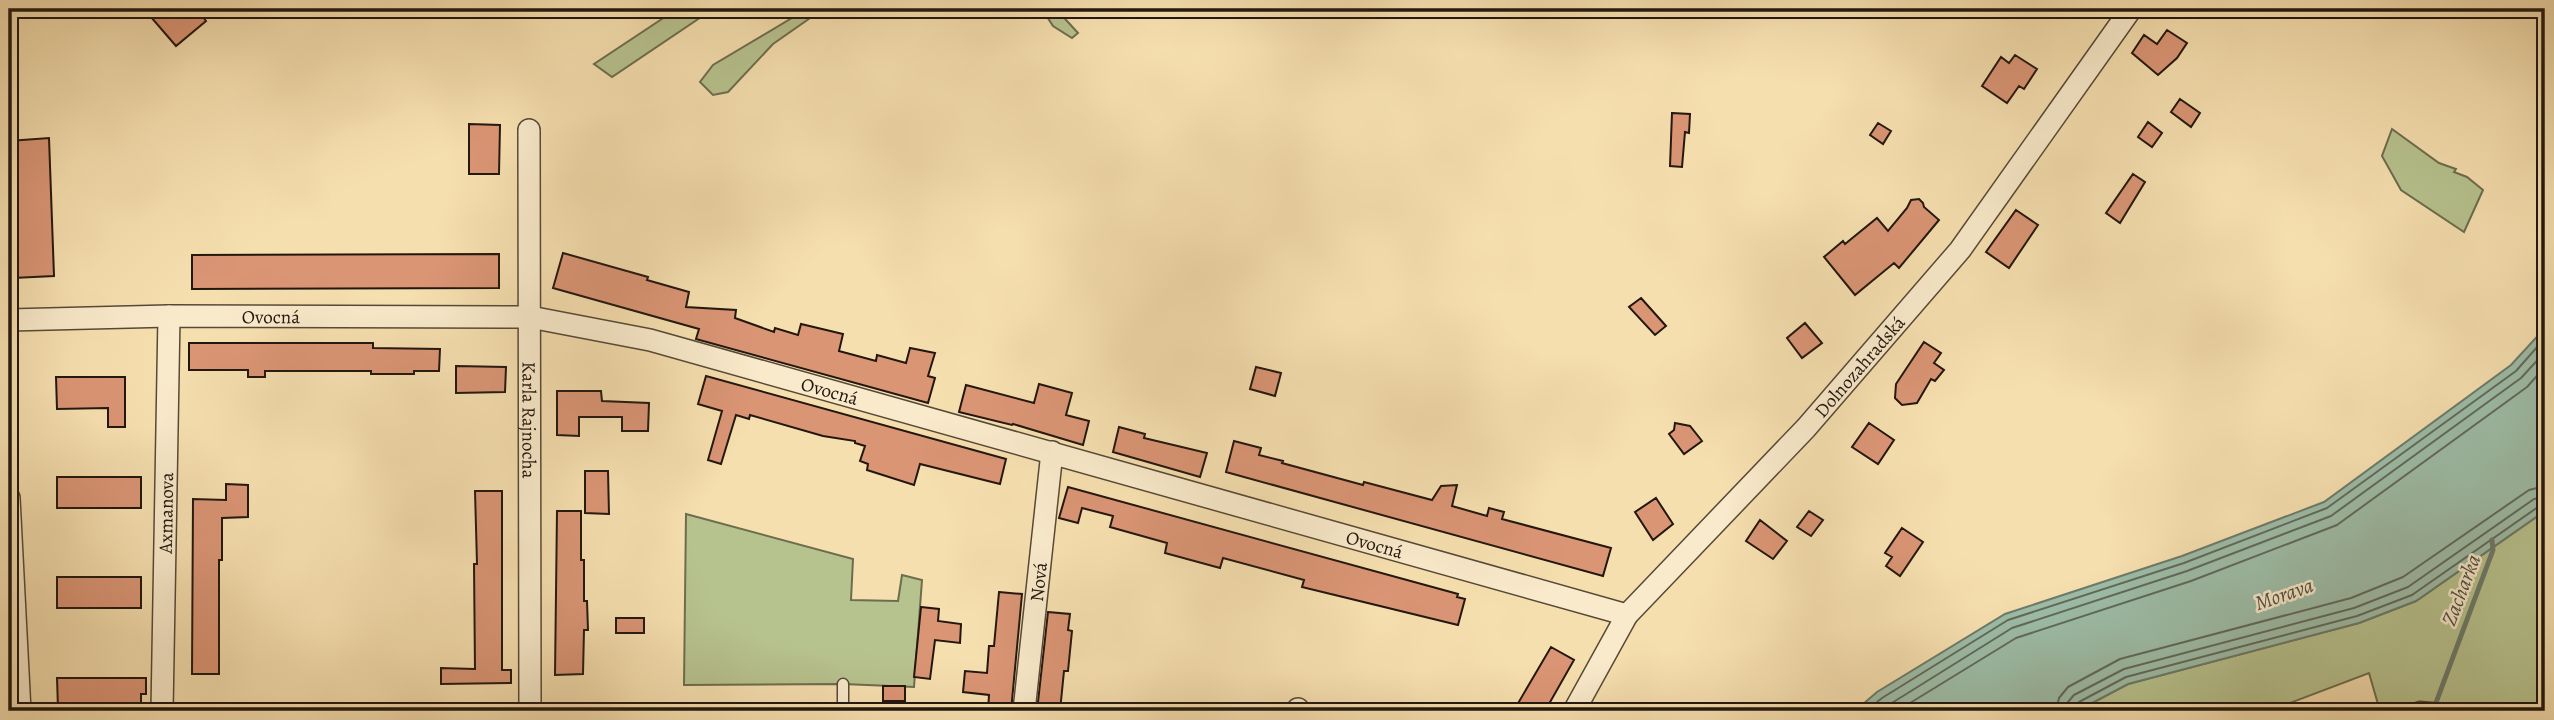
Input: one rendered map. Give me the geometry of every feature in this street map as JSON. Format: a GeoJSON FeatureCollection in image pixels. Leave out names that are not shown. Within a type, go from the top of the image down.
{"type":"FeatureCollection","features":[{"type":"Feature","properties":{"kind":"street","name":"Dolnozahradská"},"geometry":{"type":"LineString","coordinates":[[1574,711],[1627,615],[1806,428],[1960,250],[2131,9]]}},
{"type":"Feature","properties":{"kind":"street","name":"Karla Rajnocha"},"geometry":{"type":"LineString","coordinates":[[529,130],[530,711]]}},
{"type":"Feature","properties":{"kind":"street","name":"Ovocná"},"geometry":{"type":"LineString","coordinates":[[9,320],[169,316],[530,317],[650,340],[1627,615]]}},
{"type":"Feature","properties":{"kind":"street","name":"Axmanova"},"geometry":{"type":"LineString","coordinates":[[162,711],[169,316]]}},
{"type":"Feature","properties":{"kind":"street","name":"Nová"},"geometry":{"type":"LineString","coordinates":[[1024,711],[1052,453]]}},
{"type":"Feature","properties":{"kind":"street"},"geometry":{"type":"LineString","coordinates":[[9,498],[20,711]]}},
{"type":"Feature","properties":{"kind":"lane"},"geometry":{"type":"LineString","coordinates":[[843,711],[844,684]]}},
{"type":"Feature","properties":{"kind":"lane"},"geometry":{"type":"LineString","coordinates":[[2538,711],[2545,703]]}},
{"type":"Feature","properties":{"kind":"lane"},"geometry":{"type":"LineString","coordinates":[[2408,711],[2420,707],[2465,711]]}},
{"type":"Feature","properties":{"kind":"green space"},"geometry":{"type":"Polygon","coordinates":[[[677,9],[713,9],[612,77],[594,64],[677,9]]]}},
{"type":"Feature","properties":{"kind":"green space"},"geometry":{"type":"Polygon","coordinates":[[[807,9],[823,9],[773,44],[728,92],[713,95],[700,82],[713,65],[807,9]]]}},
{"type":"Feature","properties":{"kind":"green space"},"geometry":{"type":"Polygon","coordinates":[[[1042,9],[1056,9],[1078,33],[1072,38],[1053,26],[1042,9]]]}},
{"type":"Feature","properties":{"kind":"green space"},"geometry":{"type":"Polygon","coordinates":[[[2392,129],[2439,163],[2456,169],[2454,172],[2467,177],[2483,190],[2464,232],[2401,190],[2382,156],[2392,129]]]}},
{"type":"Feature","properties":{"kind":"green space"},"geometry":{"type":"Polygon","coordinates":[[[2545,511],[2545,702],[2538,711],[2380,711],[2369,673],[2269,711],[2077,711],[2128,684],[2359,623],[2416,601],[2545,511]]]}},
{"type":"Feature","properties":{"kind":"green space"},"geometry":{"type":"Polygon","coordinates":[[[686,514],[853,559],[851,600],[898,601],[902,575],[922,580],[914,687],[843,684],[684,685],[686,514]]]}},
{"type":"Feature","properties":{"kind":"water","name":"Morava"},"geometry":{"type":"Polygon","coordinates":[[[2545,328],[2545,511],[2416,601],[2359,623],[2128,684],[2077,711],[1855,711],[1877,692],[2005,614],[2182,556],[2324,502],[2511,365],[2545,328]]]}},
{"type":"Feature","properties":{"kind":"building"},"geometry":{"type":"Polygon","coordinates":[[[144,9],[197,9],[206,21],[176,46],[144,9]]]}},
{"type":"Feature","properties":{"kind":"building"},"geometry":{"type":"Polygon","coordinates":[[[2167,30],[2187,43],[2177,58],[2158,75],[2132,53],[2144,35],[2157,44],[2167,30]]]}},
{"type":"Feature","properties":{"kind":"building"},"geometry":{"type":"Polygon","coordinates":[[[2015,55],[2037,69],[2024,89],[2019,86],[2007,103],[1982,86],[2001,57],[2009,63],[2015,55]]]}},
{"type":"Feature","properties":{"kind":"building"},"geometry":{"type":"Polygon","coordinates":[[[2180,99],[2200,113],[2191,127],[2171,112],[2180,99]]]}},
{"type":"Feature","properties":{"kind":"building"},"geometry":{"type":"Polygon","coordinates":[[[1672,113],[1690,114],[1689,133],[1685,132],[1682,167],[1670,166],[1672,113]]]}},
{"type":"Feature","properties":{"kind":"building"},"geometry":{"type":"Polygon","coordinates":[[[2148,122],[2162,133],[2152,147],[2138,137],[2148,122]]]}},
{"type":"Feature","properties":{"kind":"building"},"geometry":{"type":"Polygon","coordinates":[[[1878,123],[1891,131],[1883,144],[1870,135],[1878,123]]]}},
{"type":"Feature","properties":{"kind":"building"},"geometry":{"type":"Polygon","coordinates":[[[469,124],[500,125],[499,174],[469,174],[469,124]]]}},
{"type":"Feature","properties":{"kind":"building"},"geometry":{"type":"Polygon","coordinates":[[[49,138],[54,276],[13,278],[9,141],[49,138]]]}},
{"type":"Feature","properties":{"kind":"building"},"geometry":{"type":"Polygon","coordinates":[[[2133,174],[2145,182],[2120,223],[2106,213],[2133,174]]]}},
{"type":"Feature","properties":{"kind":"building"},"geometry":{"type":"Polygon","coordinates":[[[1919,199],[1939,220],[1899,268],[1894,263],[1855,295],[1824,257],[1877,218],[1888,231],[1911,200],[1919,199]]]}},
{"type":"Feature","properties":{"kind":"building"},"geometry":{"type":"Polygon","coordinates":[[[2016,210],[2038,225],[2009,268],[1986,252],[2016,210]]]}},
{"type":"Feature","properties":{"kind":"building"},"geometry":{"type":"Polygon","coordinates":[[[563,253],[648,277],[647,280],[689,292],[686,307],[736,310],[735,318],[774,332],[775,328],[798,335],[801,324],[843,334],[839,351],[876,361],[877,355],[906,363],[910,348],[935,353],[928,376],[935,378],[928,403],[696,339],[699,329],[553,288],[563,253]]]}},
{"type":"Feature","properties":{"kind":"building"},"geometry":{"type":"Polygon","coordinates":[[[499,254],[499,288],[192,289],[192,255],[499,254]]]}},
{"type":"Feature","properties":{"kind":"building"},"geometry":{"type":"Polygon","coordinates":[[[1641,298],[1666,326],[1655,335],[1629,307],[1641,298]]]}},
{"type":"Feature","properties":{"kind":"building"},"geometry":{"type":"Polygon","coordinates":[[[1805,323],[1822,343],[1802,358],[1787,338],[1805,323]]]}},
{"type":"Feature","properties":{"kind":"building"},"geometry":{"type":"Polygon","coordinates":[[[1924,342],[1941,353],[1934,363],[1944,370],[1935,381],[1931,379],[1917,403],[1902,405],[1895,398],[1896,384],[1924,342]]]}},
{"type":"Feature","properties":{"kind":"building"},"geometry":{"type":"Polygon","coordinates":[[[189,343],[373,343],[373,348],[440,349],[439,371],[371,374],[371,371],[265,371],[265,377],[248,377],[248,370],[189,370],[189,343]]]}},
{"type":"Feature","properties":{"kind":"building"},"geometry":{"type":"Polygon","coordinates":[[[456,366],[506,367],[505,392],[456,393],[456,366]]]}},
{"type":"Feature","properties":{"kind":"building"},"geometry":{"type":"Polygon","coordinates":[[[1256,367],[1281,373],[1275,396],[1250,389],[1256,367]]]}},
{"type":"Feature","properties":{"kind":"building"},"geometry":{"type":"Polygon","coordinates":[[[706,376],[1006,459],[1000,484],[920,464],[914,485],[867,470],[868,464],[860,461],[865,446],[855,441],[823,436],[750,415],[749,419],[736,415],[721,464],[708,460],[722,411],[698,404],[706,376]]]}},
{"type":"Feature","properties":{"kind":"building"},"geometry":{"type":"Polygon","coordinates":[[[56,377],[125,377],[125,427],[108,427],[108,408],[57,409],[56,377]]]}},
{"type":"Feature","properties":{"kind":"building"},"geometry":{"type":"Polygon","coordinates":[[[1039,384],[1072,393],[1066,415],[1089,421],[1083,445],[1013,424],[959,412],[966,385],[1034,403],[1039,384]]]}},
{"type":"Feature","properties":{"kind":"building"},"geometry":{"type":"Polygon","coordinates":[[[557,391],[601,391],[602,401],[649,403],[648,431],[622,431],[622,417],[579,417],[579,436],[557,435],[557,391]]]}},
{"type":"Feature","properties":{"kind":"building"},"geometry":{"type":"Polygon","coordinates":[[[1675,423],[1690,426],[1702,441],[1684,454],[1669,434],[1674,430],[1675,423]]]}},
{"type":"Feature","properties":{"kind":"building"},"geometry":{"type":"Polygon","coordinates":[[[1869,423],[1894,440],[1878,464],[1852,447],[1869,423]]]}},
{"type":"Feature","properties":{"kind":"building"},"geometry":{"type":"Polygon","coordinates":[[[1119,427],[1145,434],[1144,438],[1207,453],[1200,477],[1113,452],[1119,427]]]}},
{"type":"Feature","properties":{"kind":"building"},"geometry":{"type":"Polygon","coordinates":[[[1234,441],[1261,448],[1259,455],[1283,461],[1282,463],[1432,500],[1441,486],[1457,485],[1452,506],[1487,516],[1489,508],[1504,512],[1502,519],[1611,548],[1603,576],[1226,472],[1234,441]]]}},
{"type":"Feature","properties":{"kind":"building"},"geometry":{"type":"Polygon","coordinates":[[[585,471],[608,471],[609,514],[585,513],[585,471]]]}},
{"type":"Feature","properties":{"kind":"building"},"geometry":{"type":"Polygon","coordinates":[[[57,477],[141,477],[141,508],[57,508],[57,477]]]}},
{"type":"Feature","properties":{"kind":"building"},"geometry":{"type":"Polygon","coordinates":[[[226,484],[248,485],[248,517],[222,518],[222,560],[219,560],[219,674],[192,674],[193,499],[226,500],[226,484]]]}},
{"type":"Feature","properties":{"kind":"building"},"geometry":{"type":"Polygon","coordinates":[[[1068,487],[1458,594],[1457,597],[1465,599],[1458,625],[1302,587],[1304,580],[1223,558],[1220,568],[1165,553],[1167,543],[1110,527],[1113,516],[1082,508],[1078,523],[1059,518],[1068,487]]]}},
{"type":"Feature","properties":{"kind":"building"},"geometry":{"type":"Polygon","coordinates":[[[475,491],[502,491],[502,670],[511,670],[511,683],[441,684],[441,668],[475,669],[475,491]]]}},
{"type":"Feature","properties":{"kind":"building"},"geometry":{"type":"Polygon","coordinates":[[[1656,498],[1673,524],[1653,540],[1635,512],[1656,498]]]}},
{"type":"Feature","properties":{"kind":"building"},"geometry":{"type":"Polygon","coordinates":[[[557,511],[581,511],[581,560],[584,560],[584,601],[587,601],[588,630],[584,630],[583,674],[555,675],[557,511]]]}},
{"type":"Feature","properties":{"kind":"building"},"geometry":{"type":"Polygon","coordinates":[[[1809,511],[1823,520],[1811,536],[1797,527],[1809,511]]]}},
{"type":"Feature","properties":{"kind":"building"},"geometry":{"type":"Polygon","coordinates":[[[1760,520],[1787,541],[1773,559],[1746,541],[1760,520]]]}},
{"type":"Feature","properties":{"kind":"building"},"geometry":{"type":"Polygon","coordinates":[[[1902,528],[1923,542],[1900,576],[1886,566],[1892,557],[1885,553],[1902,528]]]}},
{"type":"Feature","properties":{"kind":"building"},"geometry":{"type":"Polygon","coordinates":[[[57,577],[141,577],[141,608],[57,608],[57,577]]]}},
{"type":"Feature","properties":{"kind":"building"},"geometry":{"type":"Polygon","coordinates":[[[999,592],[1022,594],[1011,711],[988,711],[989,695],[963,692],[965,671],[987,673],[989,646],[994,646],[999,592]]]}},
{"type":"Feature","properties":{"kind":"building"},"geometry":{"type":"Polygon","coordinates":[[[921,607],[939,609],[938,621],[961,624],[960,643],[935,640],[930,679],[914,677],[921,607]]]}},
{"type":"Feature","properties":{"kind":"building"},"geometry":{"type":"Polygon","coordinates":[[[1048,612],[1070,614],[1068,630],[1072,631],[1068,671],[1064,671],[1060,711],[1037,711],[1048,612]]]}},
{"type":"Feature","properties":{"kind":"building"},"geometry":{"type":"Polygon","coordinates":[[[616,618],[644,618],[644,633],[616,633],[616,618]]]}},
{"type":"Feature","properties":{"kind":"building"},"geometry":{"type":"Polygon","coordinates":[[[1551,647],[1574,660],[1545,711],[1516,711],[1517,705],[1551,647]]]}},
{"type":"Feature","properties":{"kind":"building"},"geometry":{"type":"Polygon","coordinates":[[[57,678],[146,678],[146,694],[141,694],[141,710],[58,709],[57,678]]]}},
{"type":"Feature","properties":{"kind":"building"},"geometry":{"type":"Polygon","coordinates":[[[883,686],[905,686],[905,701],[883,701],[883,686]]]}},
{"type":"Feature","properties":{"kind":"waterway","name":"Zacharka"},"geometry":{"type":"LineString","coordinates":[[2434,708],[2493,550],[2492,540]]}}]}
